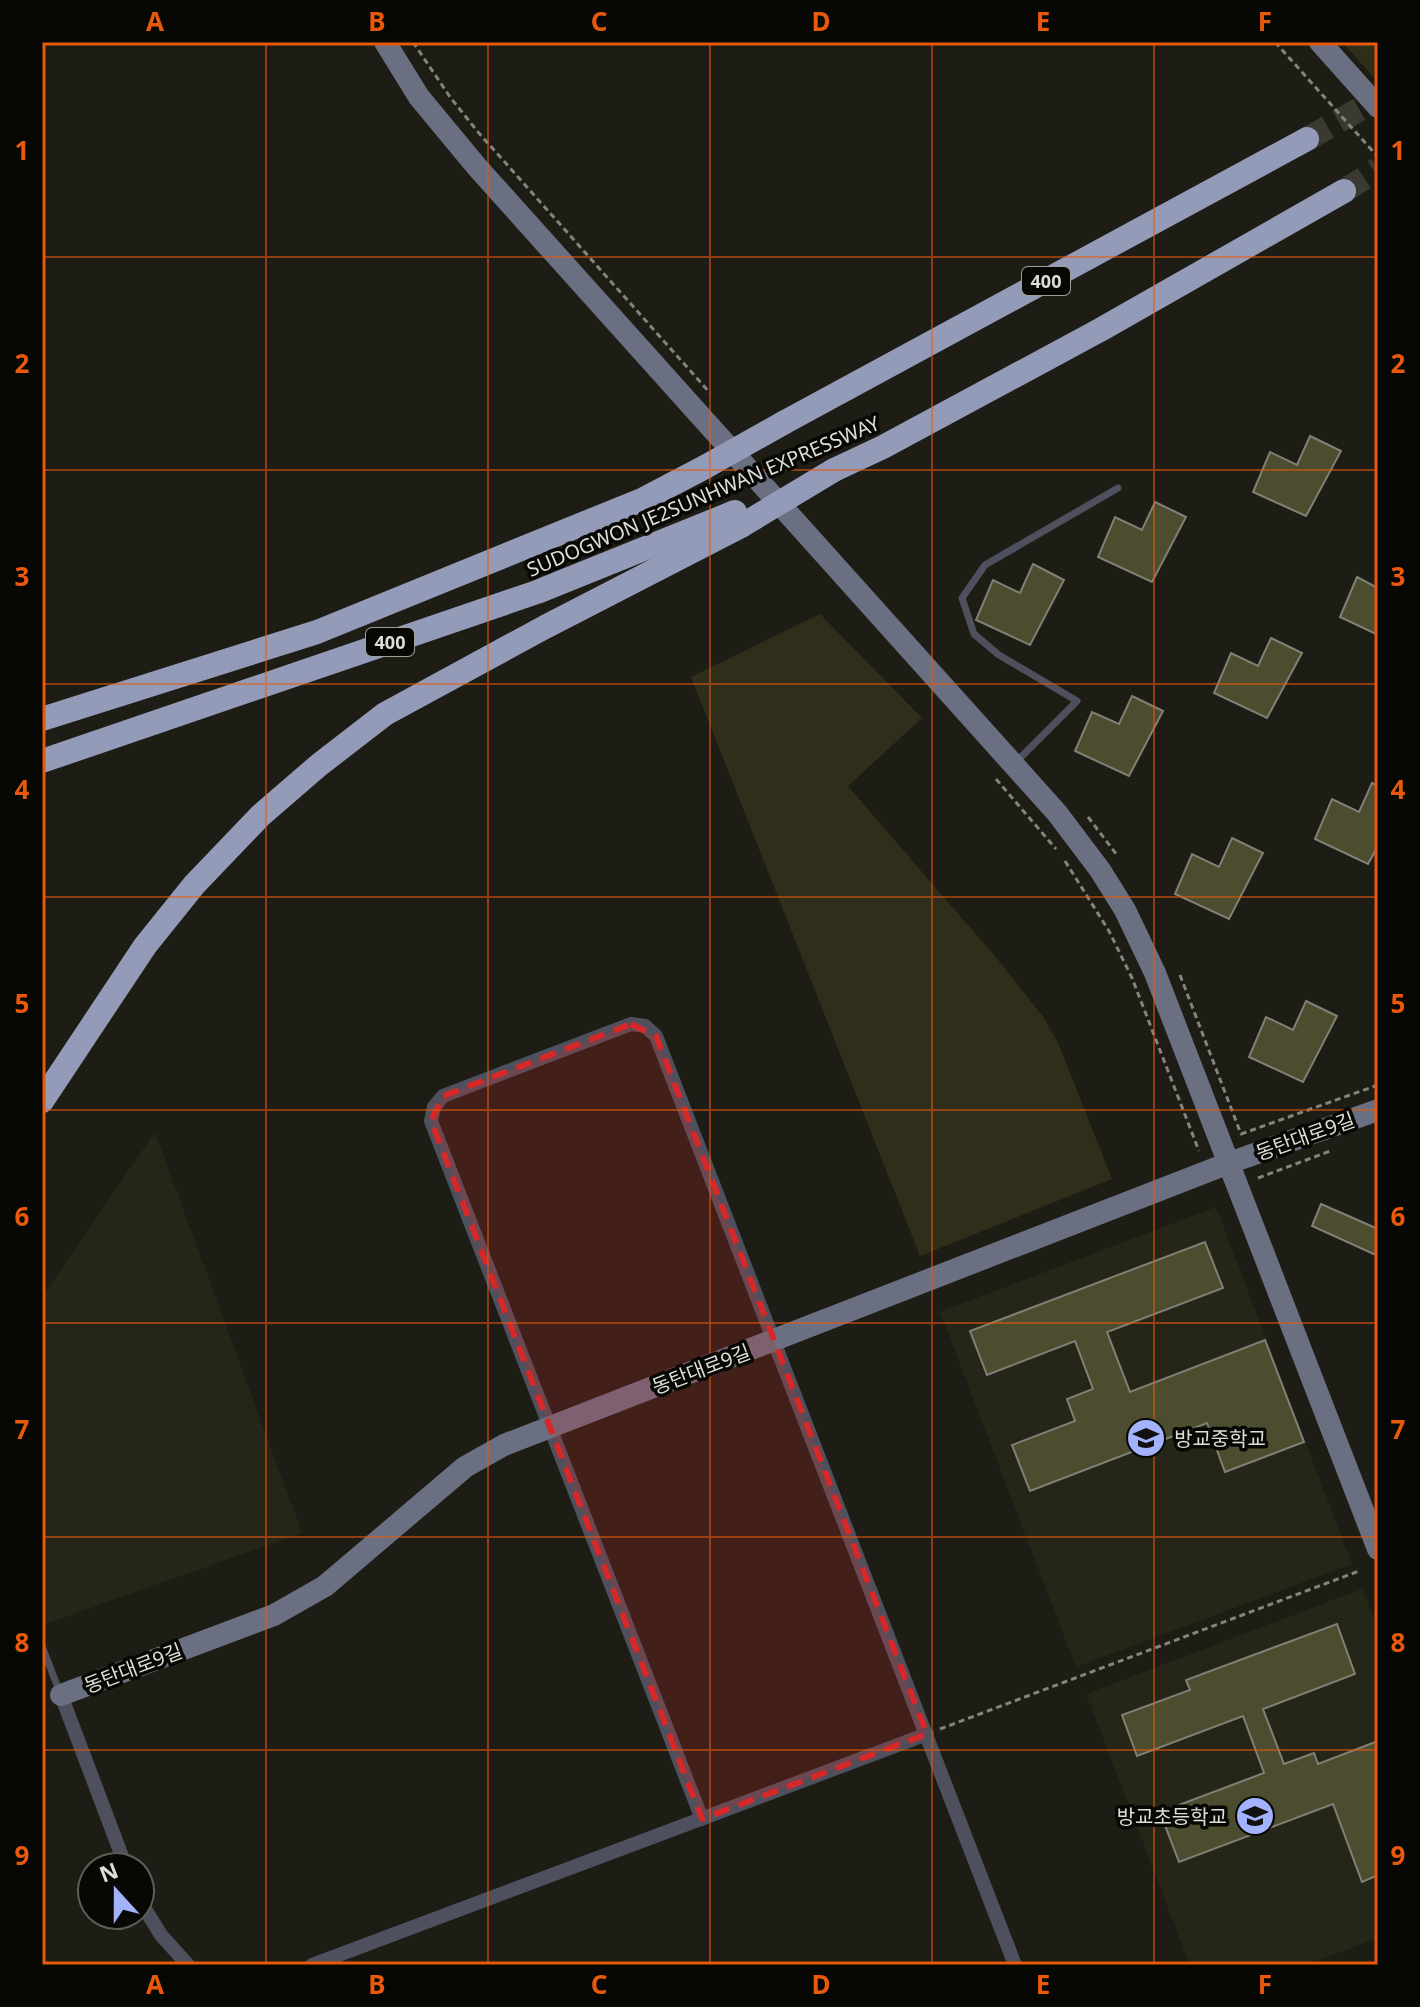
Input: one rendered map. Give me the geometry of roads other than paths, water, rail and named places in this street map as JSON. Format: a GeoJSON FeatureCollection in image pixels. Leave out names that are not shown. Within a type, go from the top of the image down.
{"type":"FeatureCollection","features":[{"type":"Feature","properties":{"kind":"highway","name":"SUDOGWON JE2SUNHWAN EXPRESSWAY"},"geometry":{"type":"LineString","coordinates":[[42,719],[317,632],[644,499],[1307,139]]}},
{"type":"Feature","properties":{"kind":"highway","name":"SUDOGWON JE2SUNHWAN EXPRESSWAY"},"geometry":{"type":"LineString","coordinates":[[42,761],[537,592],[738,519],[883,447],[1100,330],[1344,191]]}},
{"type":"Feature","properties":{"kind":"highway"},"geometry":{"type":"LineString","coordinates":[[42,1101],[145,946],[194,885],[260,816],[319,765],[385,714],[738,519]]}},
{"type":"Feature","properties":{"kind":"street"},"geometry":{"type":"LineString","coordinates":[[385,42],[419,97],[477,167],[1057,813],[1100,870],[1125,910],[1155,973],[1378,1549]]}},
{"type":"Feature","properties":{"kind":"street"},"geometry":{"type":"LineString","coordinates":[[1320,42],[1378,107]]}},
{"type":"Feature","properties":{"kind":"street"},"geometry":{"type":"LineString","coordinates":[[702,1819],[431,1121],[434,1107],[443,1096],[631,1024],[645,1026],[656,1036],[1015,1965]]}},
{"type":"Feature","properties":{"kind":"street","name":"동탄대로9길"},"geometry":{"type":"LineString","coordinates":[[61,1695],[274,1615],[300,1601],[325,1586],[465,1467],[504,1445],[1229,1163],[1378,1110]]}},
{"type":"Feature","properties":{"kind":"street"},"geometry":{"type":"LineString","coordinates":[[61,1695],[120,1851]]}},
{"type":"Feature","properties":{"kind":"street"},"geometry":{"type":"LineString","coordinates":[[312,1965],[927,1734]]}},
{"type":"Feature","properties":{"kind":"street"},"geometry":{"type":"LineString","coordinates":[[156,1927],[188,1965]]}},
{"type":"Feature","properties":{"kind":"lane"},"geometry":{"type":"LineString","coordinates":[[1013,764],[1077,701],[999,655],[974,634],[962,598],[985,565],[1118,488]]}},
{"type":"Feature","properties":{"kind":"lane"},"geometry":{"type":"LineString","coordinates":[[42,1646],[61,1695]]}},
{"type":"Feature","properties":{"kind":"tunnel"},"geometry":{"type":"LineString","coordinates":[[1307,139],[1378,99]]}},
{"type":"Feature","properties":{"kind":"tunnel"},"geometry":{"type":"LineString","coordinates":[[1344,191],[1378,169]]}},
{"type":"Feature","properties":{"kind":"place","name":"방교중학교"},"geometry":{"type":"Point","coordinates":[1146,1438]}},
{"type":"Feature","properties":{"kind":"place","name":"방교초등학교"},"geometry":{"type":"Point","coordinates":[1255,1816]}}]}
